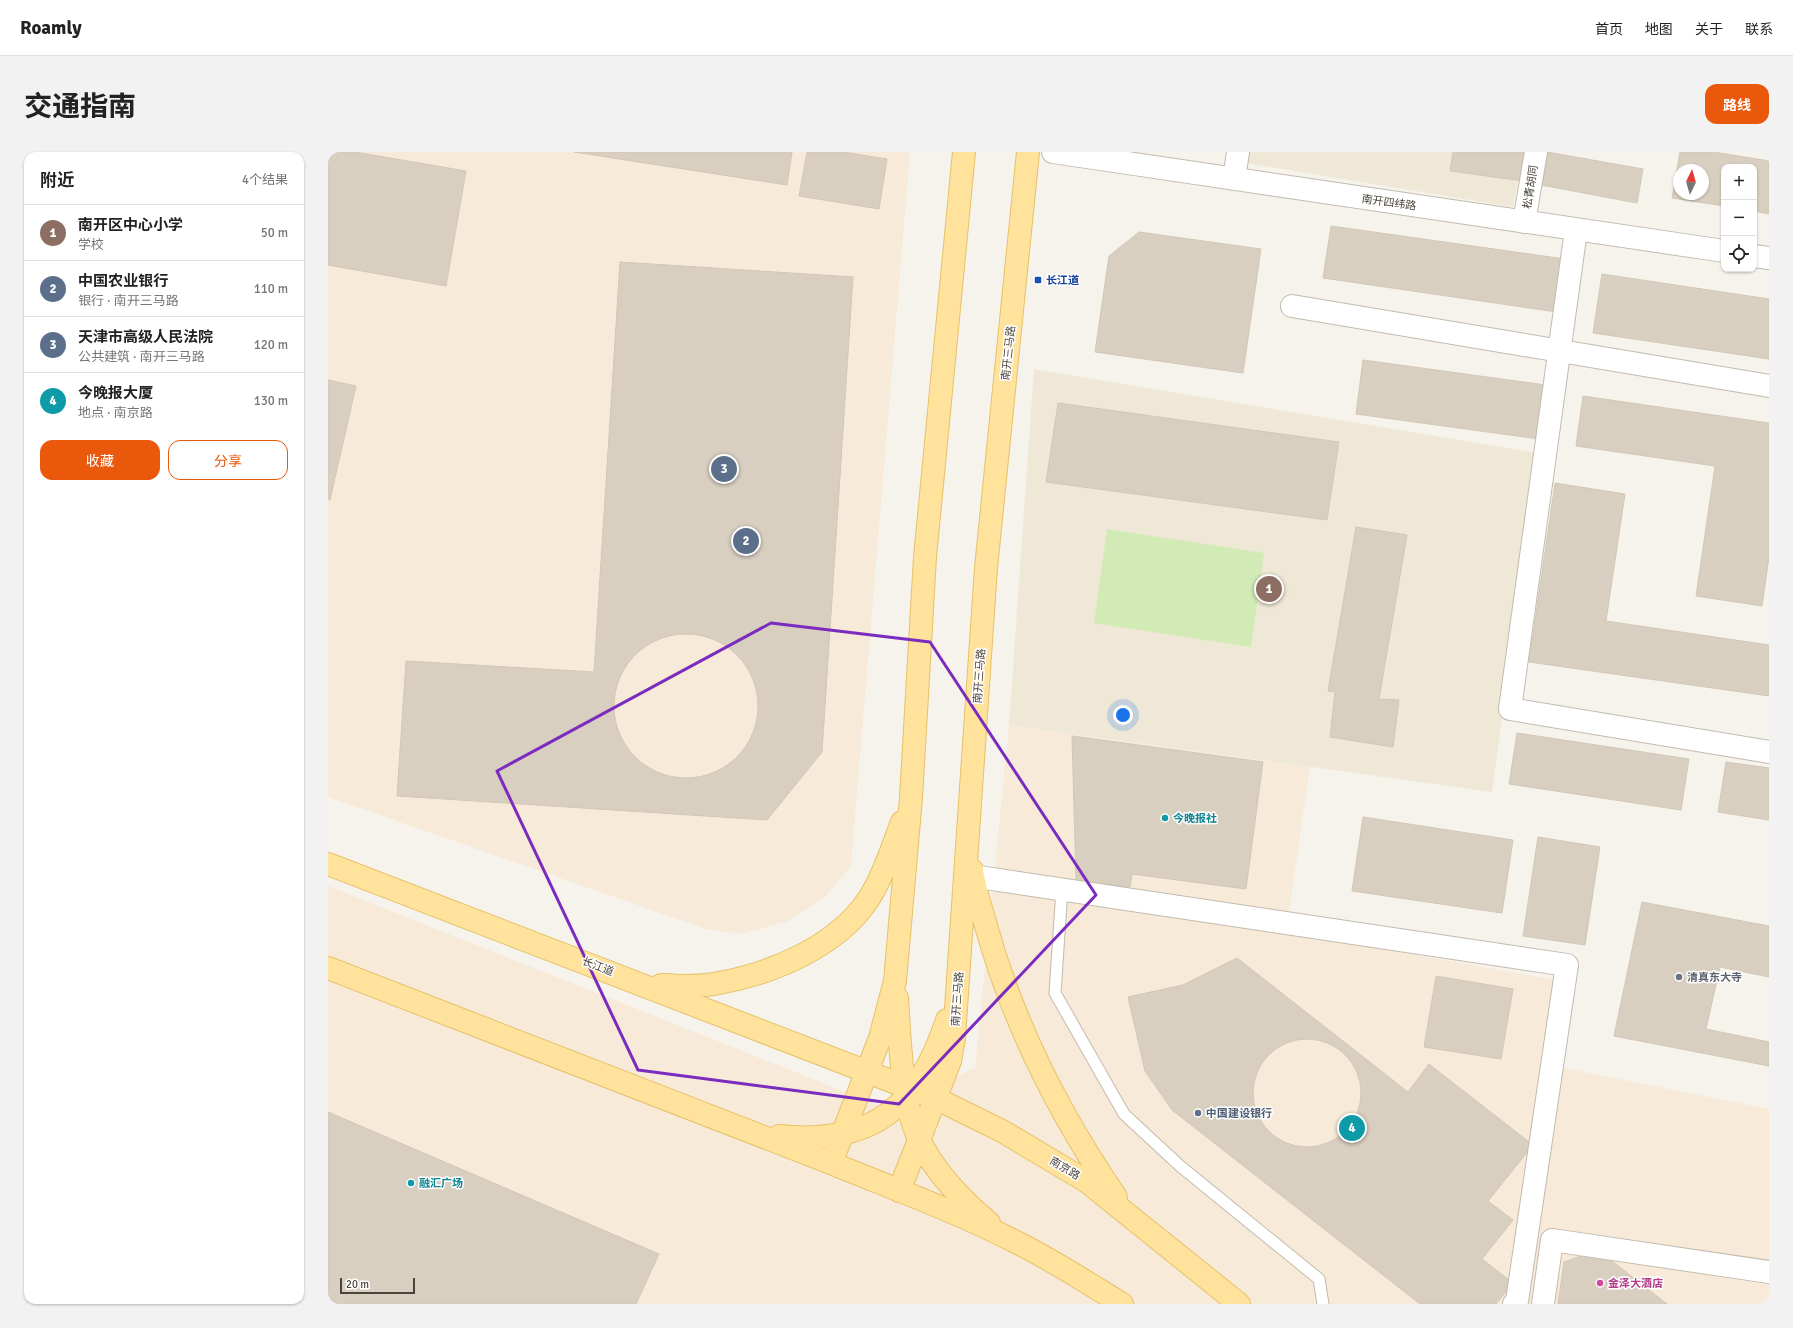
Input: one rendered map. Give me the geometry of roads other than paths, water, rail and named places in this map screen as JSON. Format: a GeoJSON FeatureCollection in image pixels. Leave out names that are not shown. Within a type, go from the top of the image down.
{"type":"FeatureCollection","features":[{"type":"Feature","properties":{"kind":"main road"},"geometry":{"type":"LineString","coordinates":[[831,1163],[880,1038],[895,981],[911,798],[924,557],[964,152]]}},
{"type":"Feature","properties":{"kind":"main road","name":"南开三马路"},"geometry":{"type":"LineString","coordinates":[[899,1191],[950,1061],[954,1038],[986,568],[1028,152]]}},
{"type":"Feature","properties":{"kind":"main road"},"geometry":{"type":"LineString","coordinates":[[646,985],[692,986],[719,983],[778,965],[807,952],[831,937],[851,922],[868,900],[883,870],[911,798]]}},
{"type":"Feature","properties":{"kind":"main road"},"geometry":{"type":"LineString","coordinates":[[967,841],[972,876],[998,967],[1035,1056],[1090,1159],[1129,1216]]}},
{"type":"Feature","properties":{"kind":"main road","name":"长江道"},"geometry":{"type":"LineString","coordinates":[[328,864],[646,985],[866,1071]]}},
{"type":"Feature","properties":{"kind":"main road"},"geometry":{"type":"LineString","coordinates":[[896,967],[899,1034],[909,1090],[911,1117],[919,1139],[929,1158],[961,1197],[976,1212],[1013,1240]]}},
{"type":"Feature","properties":{"kind":"main road"},"geometry":{"type":"LineString","coordinates":[[328,968],[831,1163],[899,1191],[1013,1240],[1048,1258],[1122,1304]]}},
{"type":"Feature","properties":{"kind":"main road"},"geometry":{"type":"LineString","coordinates":[[746,1130],[790,1137],[830,1137],[870,1126],[898,1107],[927,1067],[940,1040],[958,978]]}},
{"type":"Feature","properties":{"kind":"main road","name":"南京路"},"geometry":{"type":"LineString","coordinates":[[866,1071],[909,1090],[935,1098],[1002,1131],[1086,1181],[1240,1304]]}},
{"type":"Feature","properties":{"kind":"street","name":"南开四纬路"},"geometry":{"type":"LineString","coordinates":[[1053,152],[1721,251]]}},
{"type":"Feature","properties":{"kind":"street"},"geometry":{"type":"LineString","coordinates":[[1234,179],[1238,152]]}},
{"type":"Feature","properties":{"kind":"street","name":"松青胡同"},"geometry":{"type":"LineString","coordinates":[[1524,222],[1536,152]]}},
{"type":"Feature","properties":{"kind":"street"},"geometry":{"type":"LineString","coordinates":[[1576,230],[1510,709],[1769,752]]}},
{"type":"Feature","properties":{"kind":"street"},"geometry":{"type":"LineString","coordinates":[[1757,256],[1769,258]]}},
{"type":"Feature","properties":{"kind":"street"},"geometry":{"type":"LineString","coordinates":[[1292,306],[1769,386]]}},
{"type":"Feature","properties":{"kind":"street"},"geometry":{"type":"LineString","coordinates":[[972,876],[1567,965],[1517,1301],[1514,1304]]}},
{"type":"Feature","properties":{"kind":"street"},"geometry":{"type":"LineString","coordinates":[[1542,1304],[1552,1240],[1769,1272]]}},
{"type":"Feature","properties":{"kind":"lane"},"geometry":{"type":"LineString","coordinates":[[1062,889],[1055,993],[1124,1114],[1180,1166],[1319,1279],[1323,1304]]}},
{"type":"Feature","properties":{"kind":"place","name":"长江道"},"geometry":{"type":"Point","coordinates":[1038,280]}},
{"type":"Feature","properties":{"kind":"place","name":"天津市高级人民法院"},"geometry":{"type":"Point","coordinates":[724,469]}},
{"type":"Feature","properties":{"kind":"place","name":"中国农业银行"},"geometry":{"type":"Point","coordinates":[746,541]}},
{"type":"Feature","properties":{"kind":"place","name":"南开区中心小学"},"geometry":{"type":"Point","coordinates":[1269,589]}},
{"type":"Feature","properties":{"kind":"place","name":"今晚报社"},"geometry":{"type":"Point","coordinates":[1165,818]}},
{"type":"Feature","properties":{"kind":"place","name":"清真东大寺"},"geometry":{"type":"Point","coordinates":[1679,977]}},
{"type":"Feature","properties":{"kind":"place","name":"中国建设银行"},"geometry":{"type":"Point","coordinates":[1198,1113]}},
{"type":"Feature","properties":{"kind":"place","name":"今晚报大厦"},"geometry":{"type":"Point","coordinates":[1352,1128]}},
{"type":"Feature","properties":{"kind":"place","name":"融汇广场"},"geometry":{"type":"Point","coordinates":[411,1183]}},
{"type":"Feature","properties":{"kind":"place","name":"金泽大酒店"},"geometry":{"type":"Point","coordinates":[1600,1283]}}]}
